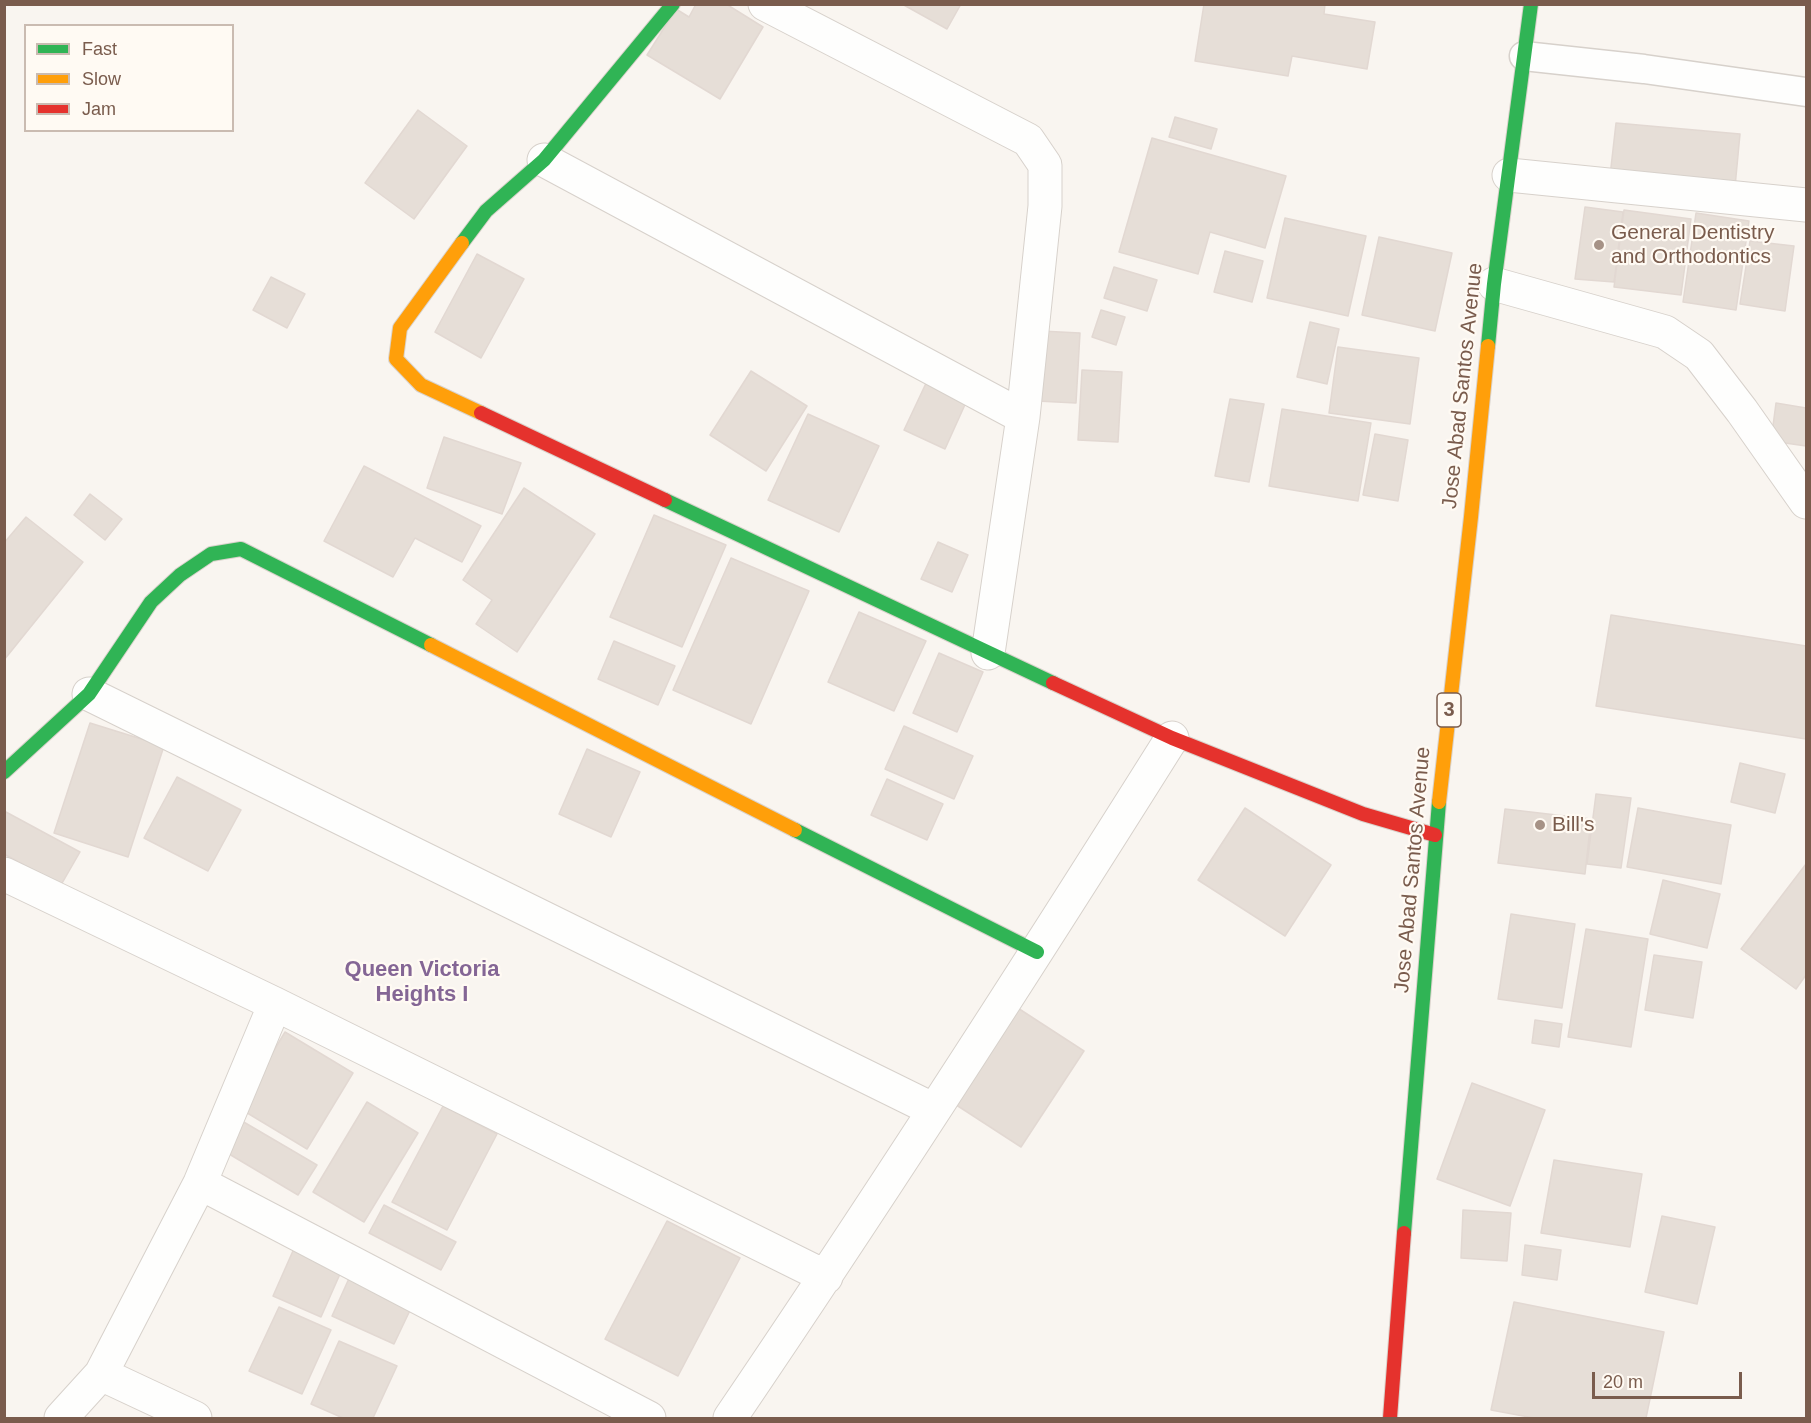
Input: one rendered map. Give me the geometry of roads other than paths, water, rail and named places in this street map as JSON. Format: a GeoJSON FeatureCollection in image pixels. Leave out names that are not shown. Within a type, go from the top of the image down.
{"type":"FeatureCollection","features":[{"type":"Feature","properties":{"kind":"main road"},"geometry":{"type":"LineString","coordinates":[[673,4],[544,160],[486,211],[400,328],[396,359],[421,385],[1172,738],[1363,814],[1435,835]]}},
{"type":"Feature","properties":{"kind":"main road","name":"Jose Abad Santos Avenue"},"geometry":{"type":"LineString","coordinates":[[1390,1419],[1435,835],[1471,518],[1494,284],[1531,4]]}},
{"type":"Feature","properties":{"kind":"main road"},"geometry":{"type":"LineString","coordinates":[[4,772],[89,694],[151,602],[180,575],[211,554],[241,549],[1037,952]]}},
{"type":"Feature","properties":{"kind":"street"},"geometry":{"type":"LineString","coordinates":[[765,4],[1028,140],[1045,165],[1045,206],[1023,417],[988,653]]}},
{"type":"Feature","properties":{"kind":"street"},"geometry":{"type":"LineString","coordinates":[[544,160],[1023,417]]}},
{"type":"Feature","properties":{"kind":"street"},"geometry":{"type":"LineString","coordinates":[[1509,175],[1806,204]]}},
{"type":"Feature","properties":{"kind":"street"},"geometry":{"type":"LineString","coordinates":[[1494,284],[1665,332],[1699,355],[1742,411],[1806,502]]}},
{"type":"Feature","properties":{"kind":"street"},"geometry":{"type":"LineString","coordinates":[[89,694],[934,1110]]}},
{"type":"Feature","properties":{"kind":"street"},"geometry":{"type":"LineString","coordinates":[[730,1419],[826,1277],[1037,952],[1172,738]]}},
{"type":"Feature","properties":{"kind":"street"},"geometry":{"type":"LineString","coordinates":[[4,874],[275,1004],[826,1277]]}},
{"type":"Feature","properties":{"kind":"street"},"geometry":{"type":"LineString","coordinates":[[61,1419],[101,1374],[200,1183],[275,1004]]}},
{"type":"Feature","properties":{"kind":"street"},"geometry":{"type":"LineString","coordinates":[[200,1183],[649,1419]]}},
{"type":"Feature","properties":{"kind":"street"},"geometry":{"type":"LineString","coordinates":[[101,1374],[195,1419]]}},
{"type":"Feature","properties":{"kind":"lane"},"geometry":{"type":"LineString","coordinates":[[1524,56],[1644,69],[1806,92]]}},
{"type":"Feature","properties":{"kind":"place","name":"General Dentistry and Orthodontics"},"geometry":{"type":"Point","coordinates":[1599,245]}},
{"type":"Feature","properties":{"kind":"place","name":"Bill's"},"geometry":{"type":"Point","coordinates":[1540,825]}},
{"type":"Feature","properties":{"kind":"district","name":"Queen Victoria Heights I"},"geometry":{"type":"Point","coordinates":[422,982]}}]}
